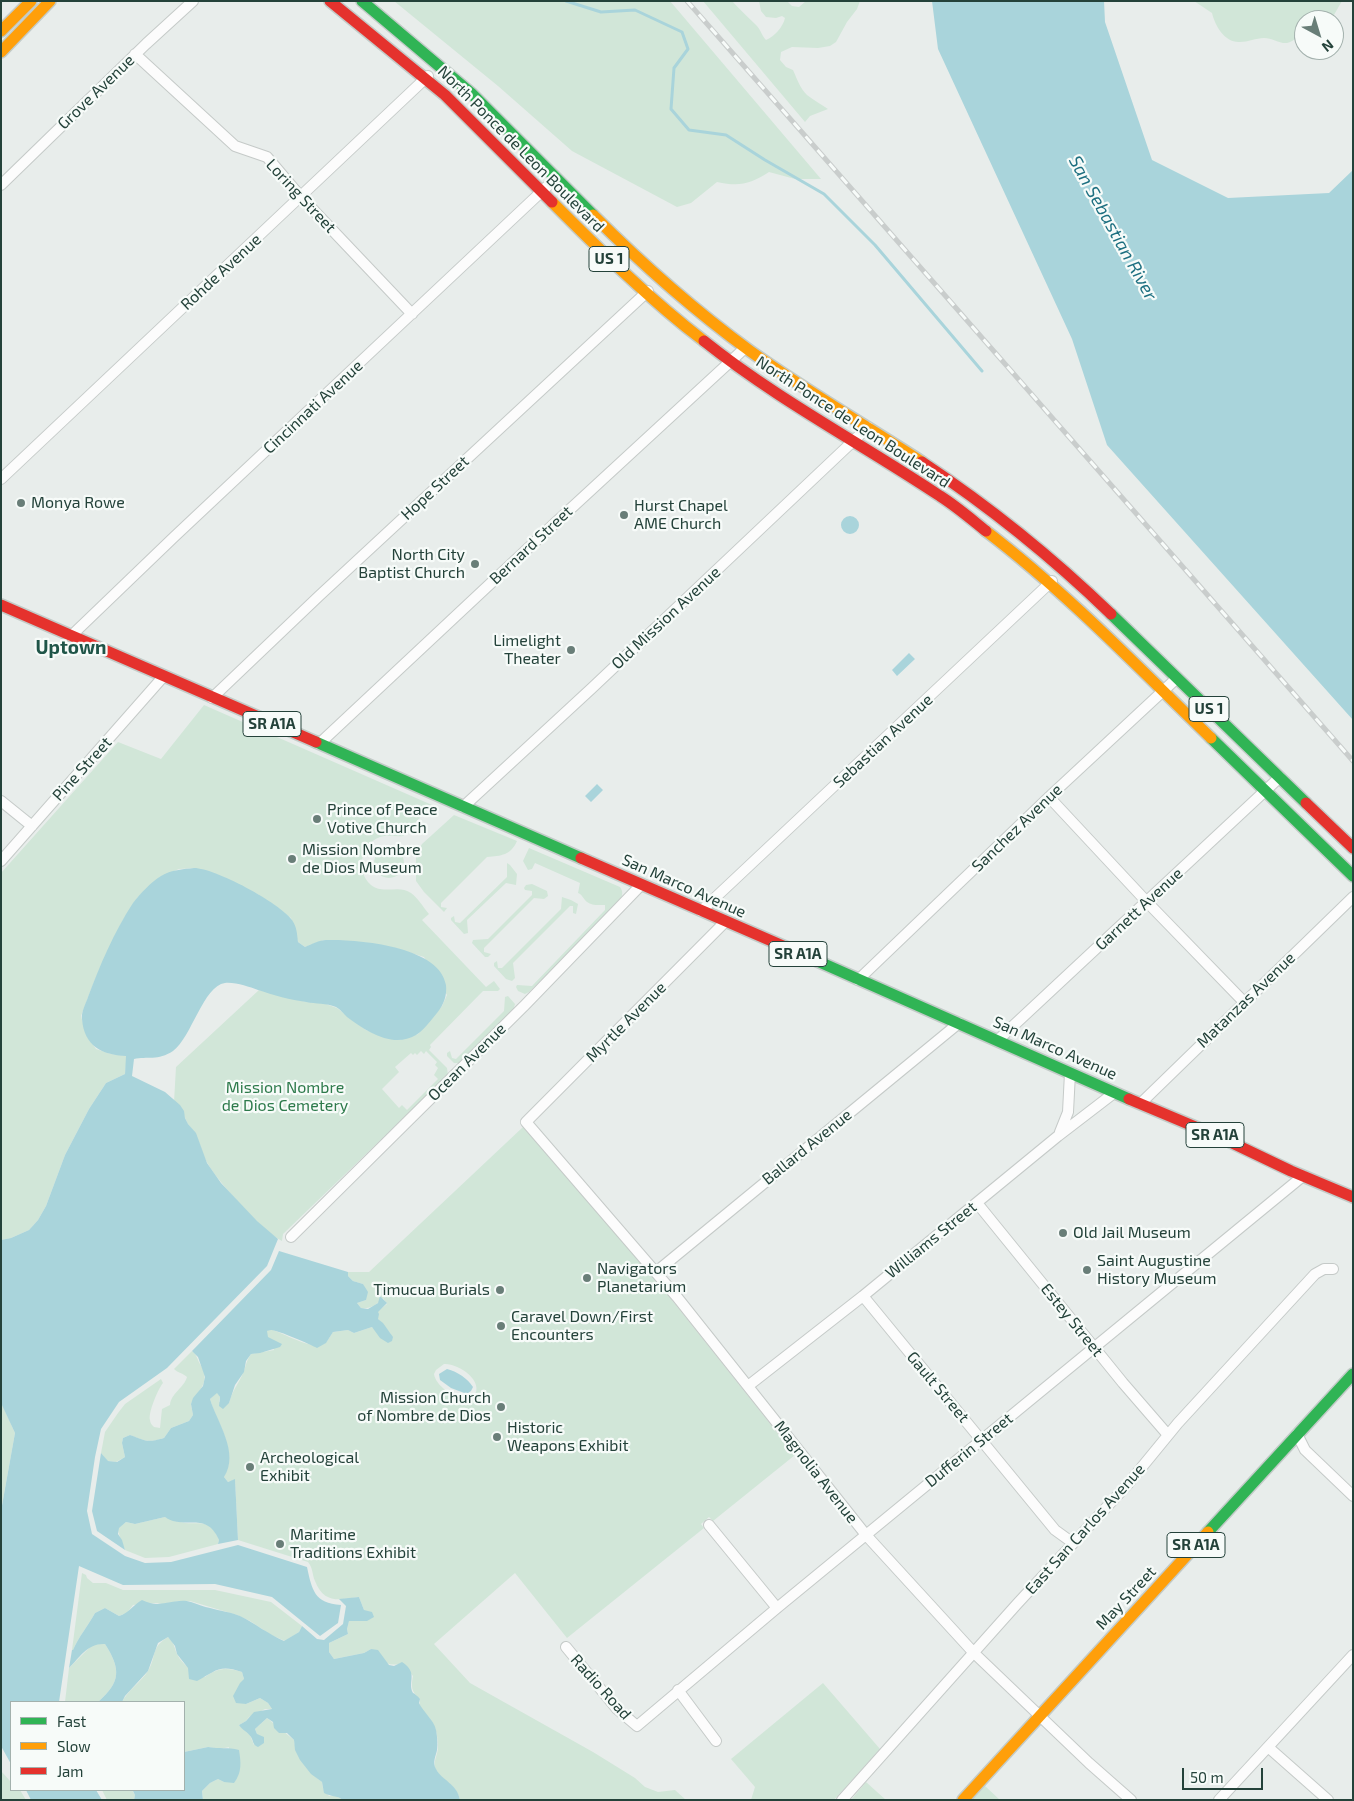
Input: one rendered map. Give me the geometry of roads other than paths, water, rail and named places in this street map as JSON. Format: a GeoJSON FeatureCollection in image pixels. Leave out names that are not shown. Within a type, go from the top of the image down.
{"type":"FeatureCollection","features":[{"type":"Feature","properties":{"kind":"main road"},"geometry":{"type":"LineString","coordinates":[[1,31],[31,1]]}},
{"type":"Feature","properties":{"kind":"main road"},"geometry":{"type":"LineString","coordinates":[[1,52],[50,1]]}},
{"type":"Feature","properties":{"kind":"main road","name":"North Ponce de Leon Boulevard"},"geometry":{"type":"LineString","coordinates":[[330,1],[426,78],[485,133],[645,294],[730,362],[955,507],[1050,583],[1353,876]]}},
{"type":"Feature","properties":{"kind":"main road","name":"North Ponce de Leon Boulevard"},"geometry":{"type":"LineString","coordinates":[[362,1],[440,65],[495,115],[593,215],[660,280],[696,310],[798,384],[971,494],[1065,570],[1353,848]]}},
{"type":"Feature","properties":{"kind":"main road","name":"San Marco Avenue"},"geometry":{"type":"LineString","coordinates":[[1,605],[998,1040],[1114,1093],[1224,1139],[1352,1198]]}},
{"type":"Feature","properties":{"kind":"main road","name":"May Street"},"geometry":{"type":"LineString","coordinates":[[963,1800],[1353,1374]]}},
{"type":"Feature","properties":{"kind":"street","name":"Grove Avenue"},"geometry":{"type":"LineString","coordinates":[[1,185],[192,1]]}},
{"type":"Feature","properties":{"kind":"street","name":"Loring Street"},"geometry":{"type":"LineString","coordinates":[[135,54],[235,146],[267,157],[300,196],[412,314]]}},
{"type":"Feature","properties":{"kind":"street","name":"Rohde Avenue"},"geometry":{"type":"LineString","coordinates":[[1,479],[440,65]]}},
{"type":"Feature","properties":{"kind":"street","name":"Cincinnati Avenue"},"geometry":{"type":"LineString","coordinates":[[71,636],[556,178]]}},
{"type":"Feature","properties":{"kind":"street","name":"Hope Street"},"geometry":{"type":"LineString","coordinates":[[212,698],[319,596],[660,280]]}},
{"type":"Feature","properties":{"kind":"street","name":"Bernard Street"},"geometry":{"type":"LineString","coordinates":[[319,744],[546,531],[746,348]]}},
{"type":"Feature","properties":{"kind":"street","name":"Old Mission Avenue"},"geometry":{"type":"LineString","coordinates":[[463,807],[868,427]]}},
{"type":"Feature","properties":{"kind":"street","name":"Sebastian Avenue"},"geometry":{"type":"LineString","coordinates":[[701,911],[1065,570]]}},
{"type":"Feature","properties":{"kind":"street","name":"Pine Street"},"geometry":{"type":"LineString","coordinates":[[1,861],[163,677]]}},
{"type":"Feature","properties":{"kind":"street","name":"Sanchez Avenue"},"geometry":{"type":"LineString","coordinates":[[858,980],[1049,797],[1177,678]]}},
{"type":"Feature","properties":{"kind":"street","name":"Garnett Avenue"},"geometry":{"type":"LineString","coordinates":[[998,1040],[1280,777]]}},
{"type":"Feature","properties":{"kind":"street"},"geometry":{"type":"LineString","coordinates":[[1049,797],[1244,1002]]}},
{"type":"Feature","properties":{"kind":"street"},"geometry":{"type":"LineString","coordinates":[[1,801],[32,826]]}},
{"type":"Feature","properties":{"kind":"street","name":"Ocean Avenue"},"geometry":{"type":"LineString","coordinates":[[291,1237],[525,1005],[641,885]]}},
{"type":"Feature","properties":{"kind":"street","name":"Matanzas Avenue"},"geometry":{"type":"LineString","coordinates":[[1140,1104],[1353,897]]}},
{"type":"Feature","properties":{"kind":"street","name":"Myrtle Avenue"},"geometry":{"type":"LineString","coordinates":[[526,1122],[725,922]]}},
{"type":"Feature","properties":{"kind":"street","name":"Ballard Avenue"},"geometry":{"type":"LineString","coordinates":[[656,1272],[959,1023]]}},
{"type":"Feature","properties":{"kind":"street"},"geometry":{"type":"LineString","coordinates":[[1058,1136],[1068,1112],[1070,1073]]}},
{"type":"Feature","properties":{"kind":"street","name":"Williams Street"},"geometry":{"type":"LineString","coordinates":[[748,1386],[1114,1093]]}},
{"type":"Feature","properties":{"kind":"street","name":"Magnolia Avenue"},"geometry":{"type":"LineString","coordinates":[[526,1122],[656,1272],[866,1535],[974,1653],[1089,1763],[1131,1800]]}},
{"type":"Feature","properties":{"kind":"street","name":"Dufferin Street"},"geometry":{"type":"LineString","coordinates":[[636,1726],[1302,1176]]}},
{"type":"Feature","properties":{"kind":"street","name":"Estey Street"},"geometry":{"type":"LineString","coordinates":[[977,1203],[1123,1383],[1168,1435]]}},
{"type":"Feature","properties":{"kind":"street","name":"East San Carlos Avenue"},"geometry":{"type":"LineString","coordinates":[[842,1800],[1128,1484],[1168,1435],[1315,1274],[1324,1269],[1333,1269]]}},
{"type":"Feature","properties":{"kind":"street","name":"Gault Street"},"geometry":{"type":"LineString","coordinates":[[862,1296],[1055,1530],[1073,1543]]}},
{"type":"Feature","properties":{"kind":"street"},"geometry":{"type":"LineString","coordinates":[[1298,1434],[1304,1450],[1353,1496]]}},
{"type":"Feature","properties":{"kind":"street"},"geometry":{"type":"LineString","coordinates":[[709,1525],[777,1608]]}},
{"type":"Feature","properties":{"kind":"street","name":"Radio Road"},"geometry":{"type":"LineString","coordinates":[[566,1647],[617,1709],[636,1726]]}},
{"type":"Feature","properties":{"kind":"street"},"geometry":{"type":"LineString","coordinates":[[1219,1800],[1353,1655]]}},
{"type":"Feature","properties":{"kind":"street"},"geometry":{"type":"LineString","coordinates":[[678,1690],[716,1742]]}},
{"type":"Feature","properties":{"kind":"street"},"geometry":{"type":"LineString","coordinates":[[1268,1747],[1328,1800]]}},
{"type":"Feature","properties":{"kind":"water","name":"San Sebastian River"},"geometry":{"type":"Polygon","coordinates":[[[932,1],[1104,1],[1105,22],[1152,160],[1228,198],[1329,193],[1353,170],[1353,720],[1107,445],[1072,339],[938,49],[932,1]]]}},
{"type":"Feature","properties":{"kind":"water"},"geometry":{"type":"Polygon","coordinates":[[[850,516],[856,519],[859,525],[856,531],[850,534],[844,531],[841,525],[844,519],[850,516]]]}},
{"type":"Feature","properties":{"kind":"water"},"geometry":{"type":"Polygon","coordinates":[[[909,653],[915,659],[897,676],[892,670],[909,653]]]}},
{"type":"Feature","properties":{"kind":"water"},"geometry":{"type":"Polygon","coordinates":[[[597,784],[603,790],[591,802],[585,796],[597,784]]]}},
{"type":"Feature","properties":{"kind":"water"},"geometry":{"type":"Polygon","coordinates":[[[194,868],[216,874],[261,896],[292,920],[296,928],[298,942],[305,947],[326,940],[340,940],[376,944],[414,953],[429,961],[440,972],[446,985],[443,1003],[427,1025],[416,1035],[398,1040],[371,1033],[332,1006],[294,1000],[234,983],[225,983],[217,986],[210,993],[186,1035],[173,1051],[162,1056],[134,1059],[132,1076],[165,1092],[180,1105],[188,1124],[196,1133],[207,1163],[221,1183],[257,1221],[278,1239],[267,1266],[167,1368],[119,1402],[101,1429],[87,1511],[92,1534],[125,1556],[145,1563],[171,1562],[238,1545],[307,1567],[316,1594],[325,1601],[341,1605],[338,1623],[320,1636],[272,1597],[215,1584],[123,1585],[79,1566],[59,1701],[10,1701],[10,1762],[1,1746],[1,1511],[15,1433],[1,1403],[1,1240],[29,1230],[38,1220],[46,1206],[65,1155],[89,1109],[106,1083],[125,1074],[126,1056],[109,1054],[90,1042],[83,1028],[82,1013],[114,937],[133,903],[153,881],[169,872],[194,868]]]}},
{"type":"Feature","properties":{"kind":"water"},"geometry":{"type":"Polygon","coordinates":[[[279,1251],[348,1272],[348,1276],[353,1281],[363,1284],[368,1292],[366,1300],[357,1303],[361,1308],[368,1309],[378,1303],[380,1296],[387,1303],[378,1312],[378,1319],[393,1337],[392,1341],[388,1343],[380,1338],[372,1327],[354,1333],[348,1330],[333,1332],[326,1343],[317,1348],[279,1332],[267,1331],[268,1337],[282,1344],[280,1347],[251,1354],[246,1361],[244,1372],[235,1385],[229,1403],[223,1409],[219,1406],[220,1397],[217,1393],[210,1399],[226,1438],[230,1458],[224,1477],[228,1482],[235,1479],[238,1540],[218,1544],[219,1540],[214,1531],[208,1526],[195,1522],[173,1521],[165,1517],[135,1524],[126,1522],[119,1528],[118,1534],[125,1550],[97,1531],[92,1511],[101,1453],[108,1461],[117,1462],[125,1457],[122,1443],[123,1438],[130,1435],[147,1441],[158,1440],[164,1438],[171,1428],[189,1421],[193,1415],[191,1404],[193,1398],[203,1386],[205,1377],[198,1357],[192,1351],[271,1270],[279,1251]]]}},
{"type":"Feature","properties":{"kind":"water"},"geometry":{"type":"Polygon","coordinates":[[[447,1369],[468,1381],[473,1387],[471,1391],[467,1394],[451,1388],[440,1380],[439,1374],[447,1369]]]}},
{"type":"Feature","properties":{"kind":"water"},"geometry":{"type":"Polygon","coordinates":[[[359,1597],[364,1610],[372,1612],[374,1617],[367,1621],[349,1621],[348,1634],[329,1643],[329,1652],[334,1659],[364,1653],[371,1649],[378,1650],[389,1665],[394,1666],[402,1662],[407,1666],[411,1674],[413,1693],[420,1698],[419,1703],[436,1730],[437,1750],[434,1761],[435,1766],[439,1773],[456,1790],[460,1800],[343,1800],[324,1793],[322,1782],[311,1774],[300,1760],[295,1750],[294,1740],[287,1733],[279,1733],[274,1728],[273,1722],[267,1718],[255,1729],[257,1734],[264,1737],[264,1743],[258,1747],[254,1744],[250,1735],[239,1725],[246,1721],[254,1712],[272,1709],[268,1703],[260,1698],[246,1704],[236,1703],[233,1696],[244,1679],[242,1672],[223,1669],[197,1681],[189,1679],[188,1668],[177,1654],[175,1646],[168,1637],[158,1643],[148,1671],[122,1701],[99,1701],[111,1688],[116,1675],[114,1661],[105,1644],[89,1648],[69,1668],[72,1650],[78,1640],[95,1613],[105,1608],[119,1616],[126,1613],[142,1600],[155,1604],[185,1601],[240,1616],[284,1641],[299,1632],[302,1626],[317,1639],[324,1640],[343,1624],[346,1606],[339,1599],[359,1597]]]}},
{"type":"Feature","properties":{"kind":"water"},"geometry":{"type":"Polygon","coordinates":[[[208,1747],[239,1750],[240,1767],[234,1783],[218,1779],[210,1783],[202,1791],[203,1800],[134,1800],[135,1795],[133,1791],[185,1791],[185,1752],[208,1747]]]}},
{"type":"Feature","properties":{"kind":"water"},"geometry":{"type":"Polygon","coordinates":[[[26,1791],[97,1791],[102,1800],[31,1800],[26,1791]]]}},
{"type":"Feature","properties":{"kind":"waterway"},"geometry":{"type":"LineString","coordinates":[[566,1],[601,12],[635,10],[682,32],[688,49],[674,68],[671,109],[689,130],[726,135],[824,194],[875,245],[982,371]]}},
{"type":"Feature","properties":{"kind":"railway"},"geometry":{"type":"LineString","coordinates":[[687,1],[1353,761]]}},
{"type":"Feature","properties":{"kind":"place","name":"Monya Rowe"},"geometry":{"type":"Point","coordinates":[21,503]}},
{"type":"Feature","properties":{"kind":"place","name":"Hurst Chapel AME Church"},"geometry":{"type":"Point","coordinates":[624,515]}},
{"type":"Feature","properties":{"kind":"place","name":"North City Baptist Church"},"geometry":{"type":"Point","coordinates":[475,564]}},
{"type":"Feature","properties":{"kind":"place","name":"Limelight Theater"},"geometry":{"type":"Point","coordinates":[571,650]}},
{"type":"Feature","properties":{"kind":"place","name":"Prince of Peace Votive Church"},"geometry":{"type":"Point","coordinates":[317,819]}},
{"type":"Feature","properties":{"kind":"place","name":"Mission Nombre de Dios Museum"},"geometry":{"type":"Point","coordinates":[292,859]}},
{"type":"Feature","properties":{"kind":"place","name":"Old Jail Museum"},"geometry":{"type":"Point","coordinates":[1063,1233]}},
{"type":"Feature","properties":{"kind":"place","name":"Saint Augustine History Museum"},"geometry":{"type":"Point","coordinates":[1087,1270]}},
{"type":"Feature","properties":{"kind":"place","name":"Navigators Planetarium"},"geometry":{"type":"Point","coordinates":[587,1278]}},
{"type":"Feature","properties":{"kind":"place","name":"Timucua Burials"},"geometry":{"type":"Point","coordinates":[500,1290]}},
{"type":"Feature","properties":{"kind":"place","name":"Caravel Down/First Encounters"},"geometry":{"type":"Point","coordinates":[501,1326]}},
{"type":"Feature","properties":{"kind":"place","name":"Mission Church of Nombre de Dios"},"geometry":{"type":"Point","coordinates":[501,1407]}},
{"type":"Feature","properties":{"kind":"place","name":"Historic Weapons Exhibit"},"geometry":{"type":"Point","coordinates":[497,1437]}},
{"type":"Feature","properties":{"kind":"place","name":"Archeological Exhibit"},"geometry":{"type":"Point","coordinates":[250,1467]}},
{"type":"Feature","properties":{"kind":"place","name":"Maritime Traditions Exhibit"},"geometry":{"type":"Point","coordinates":[280,1544]}},
{"type":"Feature","properties":{"kind":"district","name":"Uptown"},"geometry":{"type":"Point","coordinates":[71,648]}},
{"type":"Feature","properties":{"kind":"park label","name":"Mission Nombre de Dios Cemetery"},"geometry":{"type":"Point","coordinates":[285,1097]}}]}
